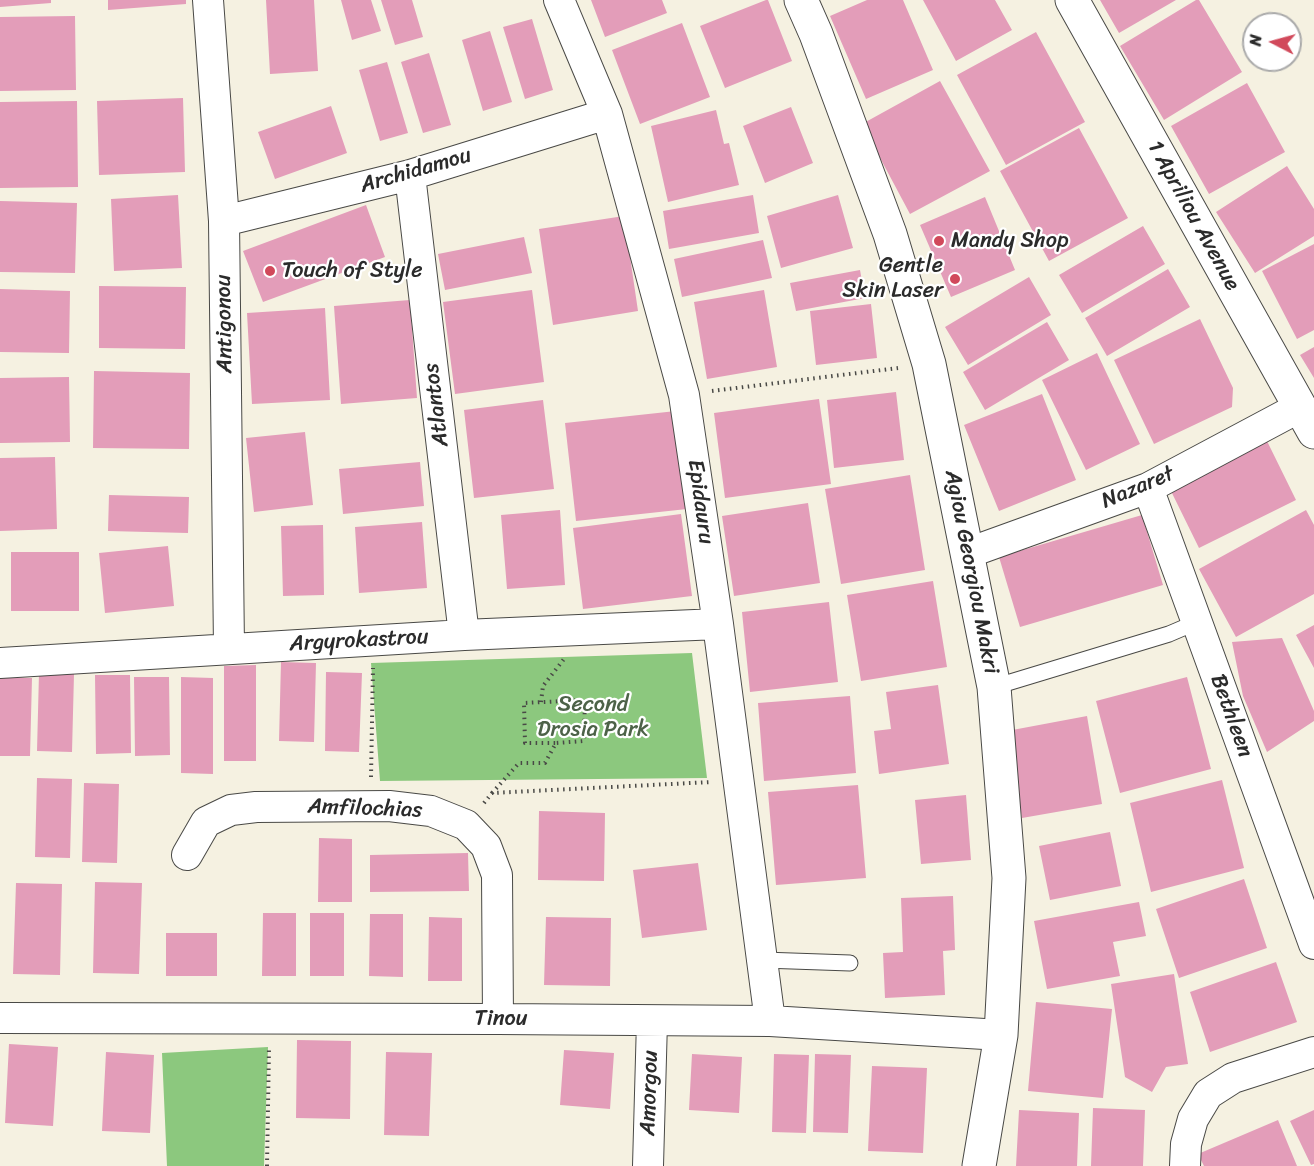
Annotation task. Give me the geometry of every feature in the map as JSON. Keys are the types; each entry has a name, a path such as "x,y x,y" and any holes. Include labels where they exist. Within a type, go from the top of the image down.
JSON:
{"street":[{"name":"Antigonou","path":"208,0 224,221 229,648"},
{"name":"Epidauru","path":"559,0 607,114 684,395 718,624 770,1021"},
{"name":"Agiou Georgiou Makri","path":"801,0 816,34 890,234 929,364 994,687 1008,878 1001,1035 979,1166"},
{"name":"1 Apriliou Avenue","path":"1072,0 1307,419"},
{"name":"Archidamou","path":"224,221 410,175 607,114"},
{"name":"Atlantos","path":"410,175 464,635"},
{"name":"Nazaret","path":"968,553 1148,488 1307,419"},
{"name":"Bethleen","path":"1148,488 1314,944"},
{"name":"Argyrokastrou","path":"0,663 464,635 718,624"},
{"name":"Amfilochias","path":"187,855 206,822 231,810 256,807 389,806 431,811 466,825 486,846 497,875 498,1019"},
{"name":"Tinou","path":"0,1018 770,1021 1001,1035"},
{"name":"Amorgou","path":"648,1166 652,1021"},
{"path":"1185,1166 1186,1144 1193,1119 1208,1094 1233,1078 1314,1052"}],"lane":[{"path":"994,687 1169,634 1197,622"},
{"path":"763,960 850,963"}],"path":[{"path":"684,395 929,364"},
{"path":"541,702 543,686 569,651 567,630"},
{"path":"370,806 374,640"},
{"path":"585,700 584,741 556,743 525,743 524,703 585,700"},
{"path":"466,825 519,763 545,763 556,743"},
{"path":"492,793 739,781"},
{"path":"267,1166 269,1018"}],"green space":[{"name":"Second Drosia Park","path":"692,653 707,778 380,781 371,663"},
{"path":"268,1047 264,1166 167,1166 162,1053"}],"building":[{"path":"0,0 51,0 51,3 0,7"},
{"path":"108,0 186,0 186,4 108,10"},
{"path":"266,0 314,0 318,71 270,74"},
{"path":"341,0 371,0 381,31 352,40"},
{"path":"381,0 412,0 423,37 395,45"},
{"path":"591,0 662,0 667,13 605,37"},
{"path":"768,0 792,61 725,88 700,26"},
{"path":"867,0 903,0 933,70 866,99 830,16"},
{"path":"923,0 995,0 1012,30 956,61"},
{"path":"1100,0 1176,0 1119,33"},
{"path":"1199,0 1242,72 1164,120 1120,46"},
{"path":"75,16 76,90 0,91 0,17"},
{"path":"532,19 553,90 525,99 503,27"},
{"path":"682,23 710,97 640,124 612,50"},
{"path":"490,31 512,102 483,111 462,40"},
{"path":"1036,32 1085,122 1006,165 957,75"},
{"path":"429,53 451,125 423,133 401,62"},
{"path":"387,62 408,133 380,141 359,70"},
{"path":"940,81 990,171 910,214 862,124"},
{"path":"1247,83 1285,152 1209,194 1171,126"},
{"path":"183,98 185,172 99,175 97,101"},
{"path":"77,101 78,187 0,188 0,102"},
{"path":"331,106 347,153 275,179 258,132"},
{"path":"791,107 813,163 765,183 743,126"},
{"path":"716,110 724,144 729,143 739,185 668,202 651,126"},
{"path":"1079,128 1128,218 1049,261 1000,171"},
{"path":"1287,166 1314,209 1314,236 1255,273 1216,212"},
{"path":"178,195 182,268 114,271 111,199"},
{"path":"753,195 759,233 669,249 663,211"},
{"path":"838,195 853,248 781,268 767,216"},
{"path":"985,197 1015,270 951,297 920,225"},
{"path":"0,201 77,203 75,273 0,272"},
{"path":"366,205 385,257 263,302 243,251"},
{"path":"624,216 638,311 553,325 539,229"},
{"path":"1143,226 1165,264 1082,313 1059,275"},
{"path":"524,237 532,273 445,290 438,254"},
{"path":"763,240 772,278 682,297 674,259"},
{"path":"1314,244 1314,330 1297,339 1262,271"},
{"path":"1168,269 1190,307 1107,356 1085,318"},
{"path":"860,270 865,298 796,311 790,283"},
{"path":"1029,277 1051,315 968,365 945,327"},
{"path":"99,286 186,287 185,349 99,348"},
{"path":"0,289 70,291 69,353 0,352"},
{"path":"532,290 544,382 455,394 443,302"},
{"path":"764,290 777,367 707,379 694,302"},
{"path":"410,300 417,398 341,404 334,306"},
{"path":"871,304 877,358 816,365 810,311"},
{"path":"325,308 330,400 252,404 247,313"},
{"path":"1200,319 1233,388 1232,407 1154,444 1114,360"},
{"path":"1047,322 1069,360 985,410 963,372"},
{"path":"1314,347 1314,378 1300,355"},
{"path":"1097,353 1140,444 1086,470 1042,380"},
{"path":"94,371 190,373 189,449 93,448"},
{"path":"69,377 70,442 0,443 0,378"},
{"path":"896,392 904,460 834,468 827,400"},
{"path":"1042,394 1076,480 999,511 964,425"},
{"path":"819,399 831,484 725,498 714,413"},
{"path":"543,400 554,489 474,498 464,410"},
{"path":"676,411 687,509 576,521 565,423"},
{"path":"305,432 313,505 254,512 246,438"},
{"path":"1266,439 1296,500 1199,548 1169,487"},
{"path":"55,457 57,529 0,531 0,458"},
{"path":"420,462 424,506 343,514 339,469"},
{"path":"910,475 925,570 841,584 825,489"},
{"path":"109,495 189,497 188,533 108,531"},
{"path":"808,503 820,583 734,596 722,516"},
{"path":"560,510 565,585 507,589 501,515"},
{"path":"1306,510 1314,525 1314,594 1236,637 1199,569"},
{"path":"681,514 692,596 583,609 573,528"},
{"path":"1142,515 1163,585 1020,627 999,557"},
{"path":"422,522 427,588 359,593 355,527"},
{"path":"323,525 324,595 283,596 281,526"},
{"path":"168,546 174,606 105,613 99,553"},
{"path":"11,552 79,552 79,611 11,611"},
{"path":"933,581 947,667 861,681 847,595"},
{"path":"829,602 838,682 750,692 742,612"},
{"path":"1314,625 1314,668 1296,635"},
{"path":"1282,638 1314,711 1314,721 1267,752 1243,696 1232,642"},
{"path":"281,662 316,663 314,742 279,741"},
{"path":"256,665 256,761 224,761 224,666"},
{"path":"326,672 362,673 359,752 325,751"},
{"path":"39,673 74,674 72,752 37,751"},
{"path":"95,675 130,675 131,753 96,754"},
{"path":"0,677 32,678 30,756 0,756"},
{"path":"134,677 169,677 170,755 135,756"},
{"path":"181,677 213,678 213,774 181,773"},
{"path":"1187,677 1211,769 1120,793 1096,701"},
{"path":"938,685 949,764 879,774 874,731 891,729 886,692"},
{"path":"850,696 856,773 764,781 758,703"},
{"path":"1087,716 1102,804 1022,818 1007,731"},
{"path":"37,778 72,779 70,858 35,857"},
{"path":"1222,780 1244,868 1151,892 1130,803"},
{"path":"84,783 119,784 117,863 82,862"},
{"path":"858,785 866,878 776,885 768,792"},
{"path":"966,795 971,860 921,864 915,800"},
{"path":"539,811 605,813 604,881 538,880"},
{"path":"1110,832 1121,886 1050,900 1039,846"},
{"path":"319,838 352,839 352,902 318,902"},
{"path":"468,853 469,891 370,892 370,855"},
{"path":"698,863 707,930 642,938 633,870"},
{"path":"1244,879 1267,948 1179,978 1156,909"},
{"path":"95,882 142,883 139,974 93,973"},
{"path":"16,883 62,884 60,975 13,974"},
{"path":"953,896 955,950 943,951 945,995 885,998 883,953 903,952 901,898"},
{"path":"1139,902 1146,936 1113,942 1120,976 1047,989 1034,921"},
{"path":"263,913 296,913 296,976 262,976"},
{"path":"310,913 344,913 344,976 310,976"},
{"path":"370,914 403,914 403,977 369,976"},
{"path":"429,917 462,918 462,981 428,981"},
{"path":"546,917 611,918 610,986 544,985"},
{"path":"166,933 217,933 217,976 166,976"},
{"path":"1276,962 1297,1022 1210,1052 1190,992"},
{"path":"1174,974 1188,1064 1166,1067 1152,1092 1125,1077 1111,984"},
{"path":"1036,1002 1112,1009 1103,1098 1028,1091"},
{"path":"297,1040 351,1041 350,1119 296,1118"},
{"path":"9,1044 58,1047 53,1126 5,1123"},
{"path":"564,1050 614,1053 610,1109 560,1105"},
{"path":"106,1052 154,1055 150,1133 102,1131"},
{"path":"386,1052 432,1053 429,1136 384,1135"},
{"path":"692,1054 742,1057 739,1113 689,1110"},
{"path":"774,1054 809,1055 806,1133 772,1132"},
{"path":"815,1054 851,1055 848,1133 813,1132"},
{"path":"872,1066 927,1068 923,1153 868,1151"},
{"path":"1093,1108 1145,1110 1143,1166 1091,1166"},
{"path":"1019,1110 1079,1113 1077,1166 1016,1166"},
{"path":"1314,1110 1314,1164 1311,1165 1290,1121"},
{"path":"1278,1120 1297,1166 1204,1166 1198,1154"}],"place":[{"name":"Mandy Shop","path":"939,241"},
{"name":"Touch of Style","path":"270,271"},
{"name":"Gentle Skin Laser","path":"955,279"}]}
